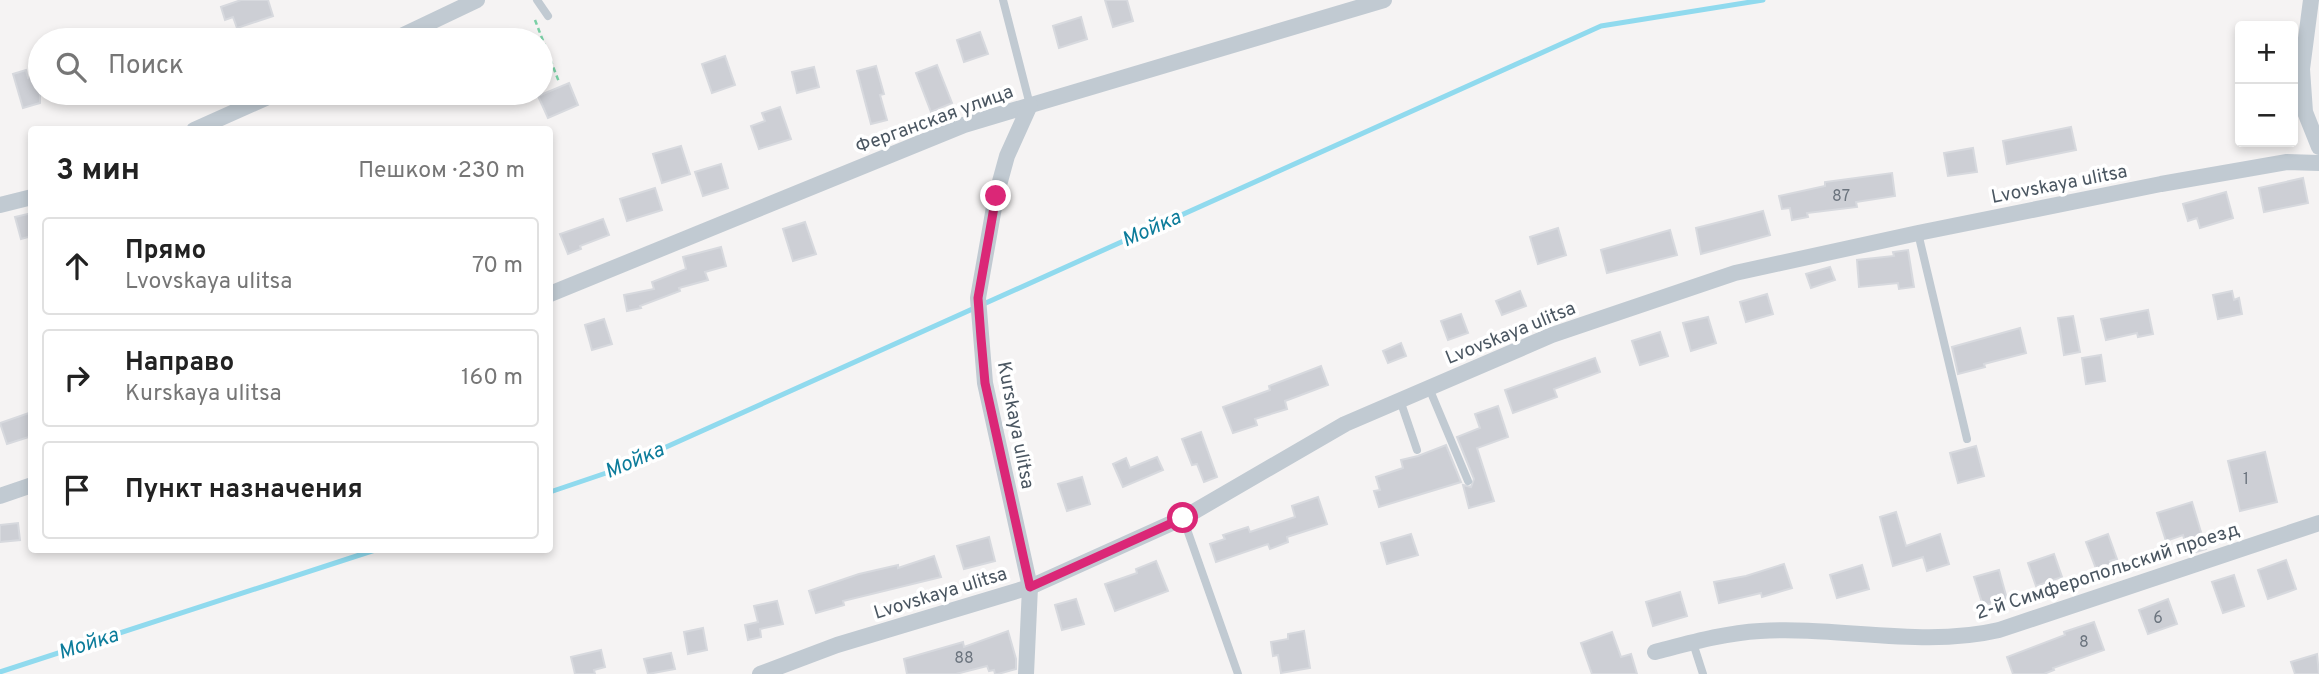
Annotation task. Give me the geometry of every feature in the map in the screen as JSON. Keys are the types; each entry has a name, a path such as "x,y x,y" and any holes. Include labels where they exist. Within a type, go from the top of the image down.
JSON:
{"street":[{"path":"418,28 477,0"},
{"name":"Ферганская улица","path":"553,293 964,125 1384,0"},
{"path":"2311,0 2302,69 2305,112 2319,148"},
{"path":"203,126 250,105"},
{"name":"Kurskaya ulitsa","path":"1026,674 1030,587 985,383 978,298 996,196 1007,156 1030,105"},
{"name":"Lvovskaya ulitsa","path":"760,674 837,645 1030,587 1183,518 1345,424 1552,335 1735,273 2161,184 2287,162 2319,163"},
{"path":"0,205 28,198"},
{"path":"0,496 28,486"},
{"name":"2-й Симферопольский проезд","path":"1656,652 1719,636 1760,631 1936,636 1983,634 2319,523"}],"lane":[{"path":"537,0 548,16"},
{"path":"1003,0 1030,105"},
{"path":"1918,233 1967,439"},
{"path":"1429,388 1468,481"},
{"path":"1400,400 1416,450"},
{"path":"1183,518 1238,674"},
{"path":"1693,643 1703,674"}],"path":[{"path":"533,16 538,28"},
{"path":"553,67 559,82"}],"building":[{"path":"241,0 268,0 273,16 237,28 233,17 225,20 221,7"},
{"path":"1105,0 1127,0 1133,21 1113,27"},
{"path":"1081,17 1087,39 1059,48 1053,26"},
{"path":"980,32 988,54 964,62 957,40"},
{"path":"725,56 735,85 712,93 702,64"},
{"path":"937,65 952,103 931,112 916,73"},
{"path":"876,66 884,94 880,95 887,120 871,124 857,71"},
{"path":"814,67 819,87 797,93 792,72"},
{"path":"26,70 28,105 33,105 23,108 13,74"},
{"path":"569,83 578,105 548,118 542,105 553,105 553,90"},
{"path":"780,107 791,139 759,149 751,126 765,121 762,113"},
{"path":"2071,127 2076,150 2007,164 2003,141"},
{"path":"681,146 690,174 662,183 653,154"},
{"path":"1973,148 1977,172 1948,176 1944,153"},
{"path":"721,164 728,188 703,196 695,172"},
{"path":"1892,173 1895,196 1856,202 1857,207 1807,213 1808,217 1792,220 1790,208 1782,209 1779,196 1825,186 1825,182"},
{"path":"2303,178 2308,203 2264,212 2259,188"},
{"path":"655,188 662,210 627,221 620,199"},
{"path":"2226,192 2233,218 2200,228 2197,218 2188,221 2183,204"},
{"path":"1763,211 1770,235 1701,254 1696,228"},
{"path":"28,214 28,237 21,239 15,217"},
{"path":"603,219 609,235 580,246 581,249 568,254 560,234"},
{"path":"805,222 816,254 793,261 783,229"},
{"path":"1558,228 1566,255 1538,264 1530,237"},
{"path":"1670,230 1677,255 1607,273 1601,250"},
{"path":"721,247 726,266 705,272 708,280 679,288 680,291 640,306 641,308 627,311 624,295 654,289 652,282 686,269 683,257"},
{"path":"1908,250 1914,287 1899,289 1898,283 1859,287 1857,260 1894,256 1893,252"},
{"path":"1830,267 1835,280 1811,288 1806,274"},
{"path":"1520,291 1526,306 1502,315 1496,301"},
{"path":"2232,291 2234,300 2239,298 2242,314 2218,319 2213,295"},
{"path":"1767,294 1773,314 1746,322 1740,302"},
{"path":"2148,310 2153,334 2138,337 2137,333 2106,340 2101,319"},
{"path":"1461,314 1468,333 1448,340 1441,321"},
{"path":"2073,316 2080,352 2064,355 2058,318"},
{"path":"1708,317 1716,343 1691,351 1683,323"},
{"path":"604,319 612,344 592,350 585,325"},
{"path":"2020,328 2026,353 1958,374 1952,347"},
{"path":"1660,332 1668,356 1640,365 1632,341"},
{"path":"1401,343 1406,356 1388,363 1383,351"},
{"path":"2101,355 2105,381 2086,384 2082,358"},
{"path":"1595,358 1600,372 1554,389 1557,397 1513,413 1505,390"},
{"path":"1321,366 1328,385 1285,401 1287,409 1255,419 1257,425 1233,433 1223,407 1270,390 1269,386"},
{"path":"1498,406 1508,437 1477,448 1494,501 1469,508 1463,485 1471,487 1474,479 1457,437 1480,428 1475,414"},
{"path":"28,413 28,437 7,444 0,423"},
{"path":"1201,432 1217,477 1204,482 1197,464 1192,465 1182,439"},
{"path":"1446,445 1461,482 1379,507 1374,491 1380,490 1376,477 1403,468 1401,460"},
{"path":"1976,446 1984,476 1958,483 1950,453"},
{"path":"2265,452 2277,502 2240,511 2228,461"},
{"path":"1157,457 1163,470 1123,487 1113,464 1126,458 1130,468"},
{"path":"1082,477 1090,504 1067,511 1058,484"},
{"path":"1318,497 1327,524 1287,537 1288,542 1270,549 1268,544 1216,562 1210,544 1225,539 1223,535 1248,527 1250,532 1295,517 1292,506"},
{"path":"2192,502 2206,549 2189,554 2183,535 2166,541 2157,513"},
{"path":"1896,512 1906,546 1940,534 1949,564 1927,571 1923,557 1893,566 1880,517"},
{"path":"18,523 20,540 0,542 0,525"},
{"path":"1411,534 1418,555 1387,564 1381,543"},
{"path":"2108,534 2117,559 2110,561 2113,568 2098,574 2086,542"},
{"path":"989,537 995,561 964,569 957,546"},
{"path":"2054,554 2062,577 2036,586 2028,563"},
{"path":"934,556 941,577 843,601 844,605 816,613 809,591 859,574 898,565 898,568"},
{"path":"2286,560 2296,589 2268,599 2258,570"},
{"path":"1156,561 1168,591 1115,611 1105,584 1137,573 1136,569"},
{"path":"1784,564 1792,588 1762,597 1761,593 1719,603 1714,582 1746,576"},
{"path":"1862,565 1869,589 1837,598 1830,575"},
{"path":"1999,570 2007,599 1983,606 1974,577"},
{"path":"2234,575 2244,606 2223,613 2212,582"},
{"path":"1680,592 1687,616 1653,626 1646,602"},
{"path":"1076,599 1084,624 1062,630 1055,605"},
{"path":"2168,599 2177,624 2148,634 2139,610"},
{"path":"777,601 783,624 760,629 761,637 748,640 745,625 758,622 754,606"},
{"path":"2094,622 2104,650 2053,668 2054,670 2044,674 2013,674 2007,657"},
{"path":"703,628 707,650 688,654 684,632"},
{"path":"1008,631 1016,669 995,674 994,670 989,671 987,666 956,674 907,674 904,659 963,642 964,647"},
{"path":"1304,631 1310,668 1281,673 1278,655 1273,656 1271,642 1288,639 1288,634"},
{"path":"1612,632 1621,657 1631,654 1637,674 1592,674 1581,643"},
{"path":"601,650 605,667 594,670 595,674 575,674 571,657"},
{"path":"671,653 675,669 648,674 644,659"},
{"path":"2317,654 2319,674 2295,674 2291,662"}],"waterway":[{"name":"Мойка","path":"553,491 615,470 1601,26 1763,0"},
{"name":"Мойка","path":"0,672 366,553"}],"route":[{"path":"996,196 978,298 981,338 985,383 1030,587 1183,518"}]}
